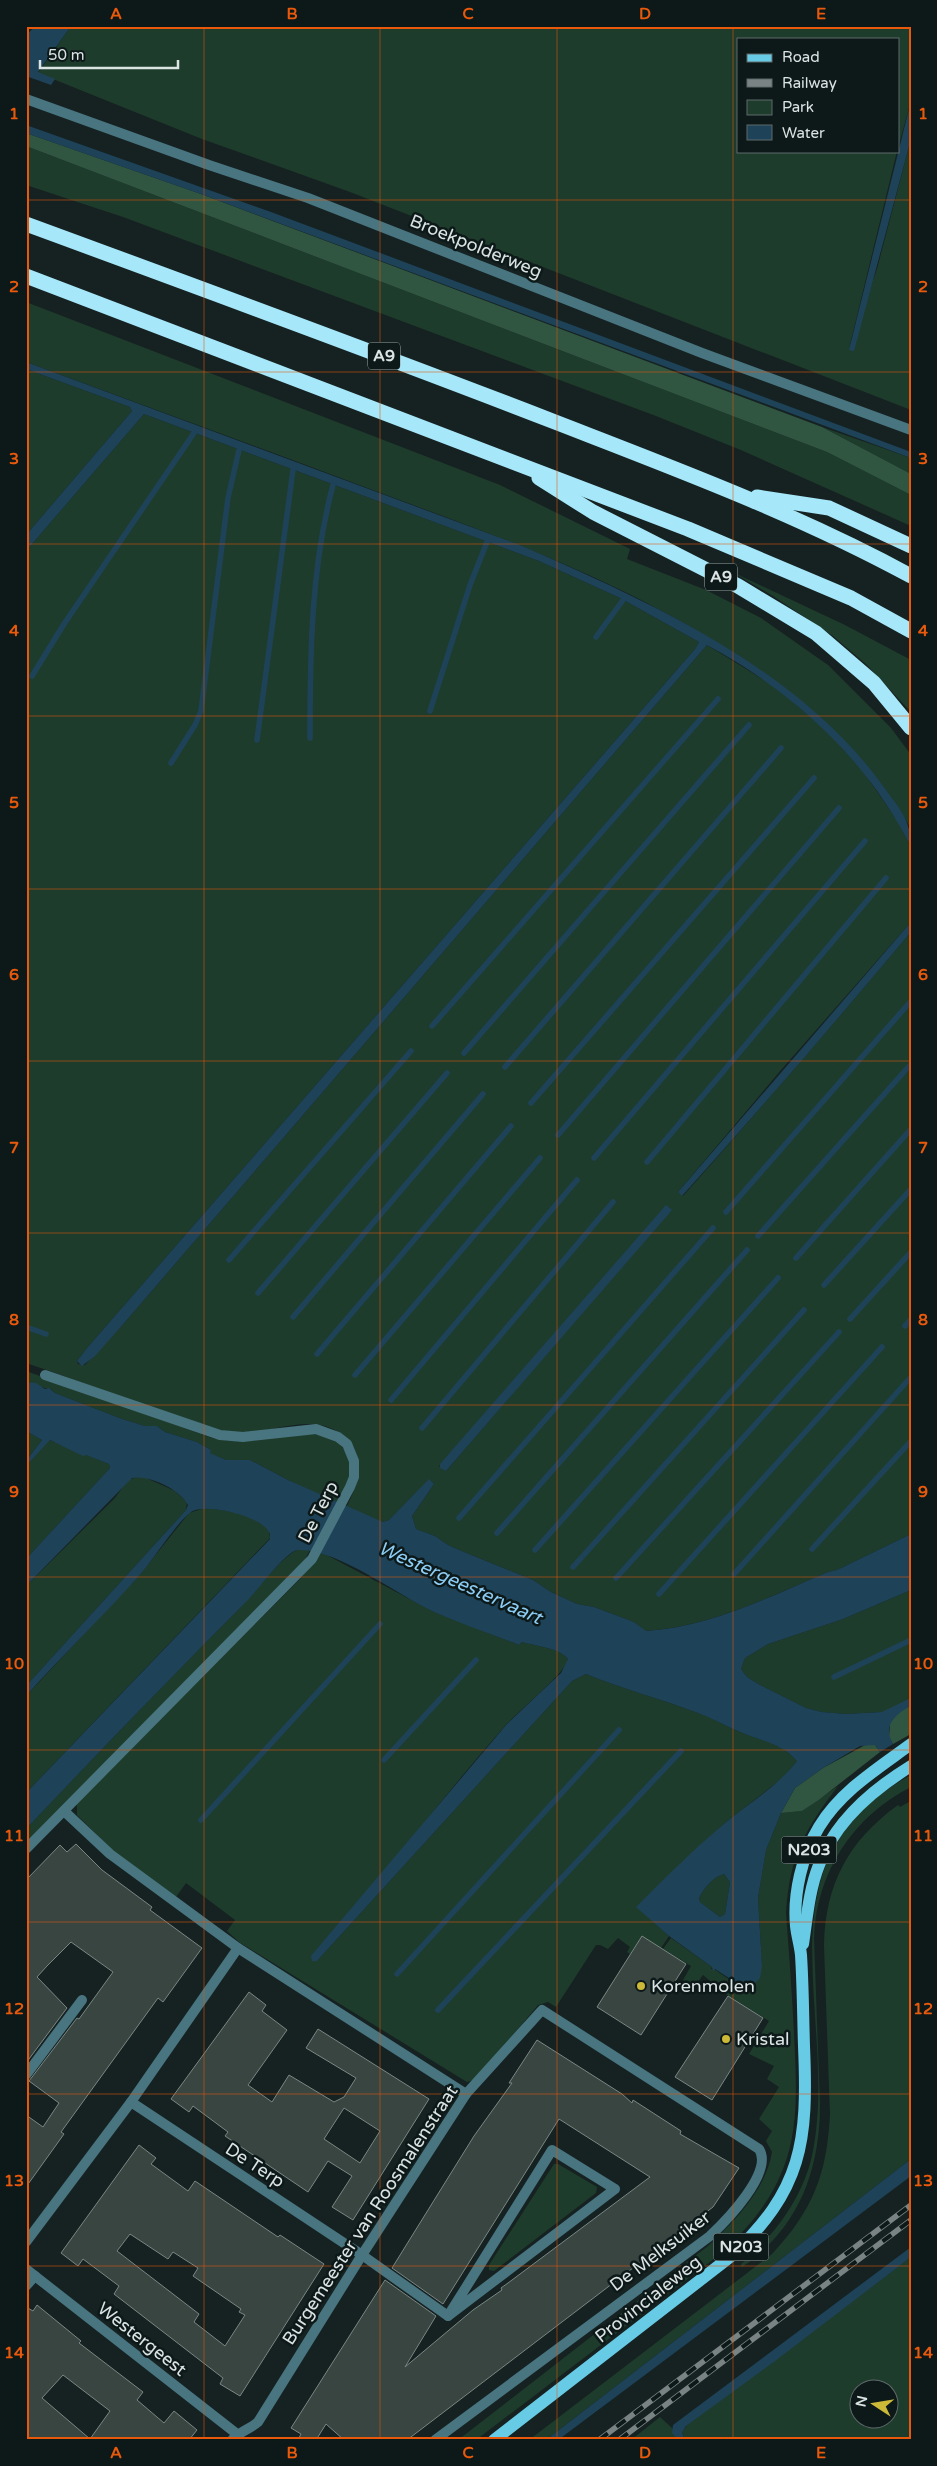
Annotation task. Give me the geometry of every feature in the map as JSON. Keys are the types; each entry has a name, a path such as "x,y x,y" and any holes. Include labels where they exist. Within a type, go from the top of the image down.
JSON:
{"highway":[{"name":"A9","path":"26,224 361,347 739,494 869,553 911,576"},
{"name":"A9","path":"26,276 508,459 688,530 851,598 911,631"},
{"name":"A9","path":"508,459 593,512 738,586 816,633 874,683 911,728"},
{"name":"A9","path":"739,494 829,508 911,546"}],"main road":[{"name":"Provincialeweg","path":"494,2440 730,2258 754,2236 781,2199 796,2164 804,2126 806,2104 801,1954 796,1925 797,1890 810,1847 818,1829 835,1806 852,1788 911,1744"},
{"name":"Provincialeweg","path":"801,1954 812,1889 819,1865 831,1838 868,1796 885,1782 911,1766"}],"street":[{"name":"Broekpolderweg","path":"26,99 209,165 308,198 702,353 911,430"},
{"name":"De Terp","path":"26,1849 312,1559 354,1477 354,1460 347,1444 328,1432 316,1429 243,1436 220,1435 45,1375"},
{"path":"64,1810 110,1854 238,1948 466,2094"},
{"path":"26,2242 131,2102 238,1948"},
{"path":"26,2075 82,2000"},
{"name":"Burgemeester van Roosmalenstraat","path":"235,2437 258,2422 362,2255 466,2094 542,2010"},
{"name":"De Melksuiker","path":"435,2440 710,2236 726,2220 749,2191 762,2164 762,2154 759,2149 542,2010"},
{"name":"De Terp","path":"131,2102 362,2255"},
{"path":"552,2150 615,2188 494,2281 448,2316 552,2150"},
{"path":"362,2255 448,2316"},
{"name":"Westergeest","path":"26,2269 235,2437"},
{"path":"26,2286 35,2276"}],"green space":[{"path":"71,26 911,26 911,101 900,141 900,38 737,38 737,152 897,152 849,349 877,269 911,139 911,410 350,192 202,139 38,73"},
{"path":"26,133 201,194 822,427 911,474 911,495 827,452 26,146"},
{"path":"26,146 827,452 911,495 911,526 741,450 656,416 123,217 26,185"},
{"path":"26,302 500,485 630,549 627,559 706,590 761,618 828,665 891,728 911,755 911,829 896,804 859,759 787,692 732,653 674,618 614,587 552,559 489,534 26,362"},
{"path":"26,369 130,407 132,411 26,535"},
{"path":"144,414 539,561 620,598 699,642 695,649 87,1348 77,1361 78,1364 85,1365 126,1321 707,645 774,686 826,730 862,770 897,820 911,847 911,922 781,1070 678,1192 683,1196 911,932 911,1534 837,1570 828,1572 761,1601 693,1624 645,1631 634,1622 594,1607 577,1604 551,1592 533,1580 464,1552 448,1545 435,1536 416,1529 412,1516 434,1484 429,1480 389,1520 383,1522 346,1508 357,1478 358,1458 355,1449 349,1441 340,1433 327,1427 301,1424 245,1433 222,1430 201,1425 26,1363 26,551","holes":["666,1206 671,1210 446,1471 439,1466"]},
{"path":"822,427 911,458 911,474"},
{"path":"732,572 845,625 911,660 911,712 866,664 833,636 773,596"},
{"path":"26,1371 212,1438 243,1441 301,1434 315,1434 328,1437 339,1443 346,1453 351,1472 337,1503 250,1460 226,1460 209,1453 211,1450 197,1442 165,1432 157,1426 145,1426 122,1419 55,1393 51,1389 26,1382"},
{"path":"26,1431 42,1440 26,1461"},
{"path":"49,1440 109,1464 110,1468 26,1559 26,1466"},
{"path":"144,1477 175,1491 187,1502 186,1510 26,1686 26,1586 115,1498 128,1480"},
{"path":"205,1508 231,1512 255,1520 269,1530 270,1538 26,1793 26,1696 142,1572 189,1513"},
{"path":"297,1550 310,1550 303,1563 26,1843 26,1829 239,1609 275,1568"},
{"path":"321,1552 434,1612 519,1645 522,1642 559,1652 568,1659 559,1673 506,1725 457,1782 317,1961 572,1681 586,1674 704,1715 740,1732 778,1746 797,1761 785,1776 725,1823 637,1907 669,1936 661,1948 642,1936 630,1954 627,1952 630,1947 618,1938 608,1949 596,1945 556,2007 548,2002 538,2005 483,2071 474,2080 467,2082 239,1942 227,1931 235,1920 186,1883 176,1897 114,1852 77,1815 77,1803 301,1578"},
{"path":"911,1590 911,1698 882,1712 846,1714 822,1712 806,1708 760,1685 747,1677 741,1669 745,1658 768,1644 843,1619"},
{"path":"911,1698 911,1734 893,1744 889,1737 890,1724 882,1712"},
{"path":"867,1744 875,1745 880,1752 802,1811 781,1813 795,1788 823,1768"},
{"path":"911,1775 911,1787 890,1799 855,1830 841,1849 830,1869 822,1891 816,1914 814,1938 820,2104 816,2152 802,2196 792,2216 762,2252 742,2267 741,2264 765,2241 794,2202 812,2156 818,2104 812,1946 817,1897 832,1851 862,1810"},
{"path":"838,1786 816,1817 801,1845 795,1859 788,1893 786,1913 796,2068 796,2102 788,2153 771,2195 755,2218 715,2258 476,2440 458,2440 708,2246 748,2204 756,2192 769,2166 772,2152 766,2141 772,2131 759,2119 779,2087 767,2079 774,2066 749,2054 769,2021 724,1993 703,1975 694,1987 683,1980 691,1966 663,1949 671,1938 712,1967 711,1969 714,1969 736,1984 762,1966 758,1898 766,1850 781,1813 802,1811"},
{"path":"909,1802 911,2159 546,2440 529,2440 772,2254 798,2222 808,2206 821,2173 830,2114 824,1946 825,1924 829,1903 843,1866 853,1849 881,1819 898,1805 900,1807"},
{"path":"724,1874 730,1882 725,1914 720,1917 700,1902 699,1898 709,1883"},
{"path":"554,2164 558,2164 597,2187 596,2193 494,2271 489,2270 489,2265"},
{"path":"911,2257 911,2440 685,2440 682,2433 687,2425"},
{"path":"660,2417 672,2428 679,2440 631,2440"}],"water":[{"path":"36,26 71,26 38,72 55,79 51,85 26,76 26,35"},
{"path":"911,101 911,139 854,351 849,350 898,152 900,152"},
{"path":"26,125 271,212 911,452 911,458 201,194 26,133"},
{"path":"26,362 517,544 668,614 764,672 808,706 848,744 883,786 903,814 909,829 911,847 873,785 824,730 769,684 707,645 126,1321 95,1356 82,1366 77,1361 87,1348 695,649 699,642 620,598 539,561 144,414 26,551 26,535 132,411 130,407 26,369"},
{"path":"911,922 911,932 798,1065 682,1196 678,1192"},
{"path":"666,1205 672,1210 446,1471 440,1468 440,1464"},
{"name":"Westergeestervaart","path":"26,1382 36,1383 45,1389 49,1388 55,1393 122,1419 145,1426 157,1426 165,1432 197,1442 211,1450 210,1453 226,1460 250,1460 288,1480 383,1522 389,1520 429,1479 434,1484 412,1516 416,1529 435,1536 448,1545 464,1552 533,1580 551,1592 577,1604 594,1607 634,1622 646,1631 693,1624 761,1601 828,1572 837,1570 911,1534 911,1590 843,1619 768,1644 745,1658 741,1669 747,1677 760,1685 806,1708 822,1712 846,1714 882,1712 911,1698 911,1706 892,1721 889,1732 893,1744 880,1752 875,1745 860,1746 823,1768 795,1788 781,1813 766,1850 758,1898 762,1966 760,1978 752,1986 743,1987 715,1969 713,1971 712,1967 669,1936 636,1907 702,1843 772,1786 797,1761 778,1746 740,1732 703,1715 586,1674 572,1681 317,1961 312,1961 311,1956 507,1724 561,1673 568,1659 559,1652 522,1642 519,1645 434,1612 348,1564 313,1551 298,1550 280,1563 248,1600 26,1829 26,1793 270,1539 270,1534 258,1522 234,1513 209,1509 198,1509 191,1512 129,1587 26,1696 26,1686 186,1510 188,1505 179,1494 164,1484 147,1478 132,1478 26,1586 26,1559 110,1468 109,1464 86,1455 83,1456 50,1440 26,1466 26,1461 42,1440 26,1431","holes":["724,1874 730,1882 725,1914 720,1917 700,1902 699,1898 709,1883 720,1875"]},
{"path":"911,2159 911,2176 558,2440 546,2440"},
{"path":"911,2247 911,2257 686,2426 682,2433 685,2440 679,2440 672,2433 673,2425"}],"building":[{"path":"76,1844 102,1870 152,1907 150,1910 202,1948 163,2002 158,1998 61,2132 64,2134 26,2187 26,2115 43,2127 59,2103 29,2081 77,2018 79,2019 113,1972 71,1942 47,1966 37,1977 67,2008 26,2063 26,1880 60,1845 67,1852"},
{"name":"Korenmolen","path":"642,1936 686,1964 641,2035 597,2007"},
{"path":"249,1992 266,2005 262,2011 287,2030 248,2085 272,2102 289,2075 334,2102 344,2097 356,2078 306,2048 318,2029 429,2099 353,2220 332,2207 352,2176 328,2161 308,2192 225,2136 228,2132 193,2106 189,2112 171,2099","holes":["344,2108 380,2131 360,2163 324,2139"]},
{"name":"Kristal","path":"728,1996 763,2018 712,2100 675,2077"},
{"path":"537,2040 622,2094 632,2103 633,2100 681,2131 680,2134 739,2168 713,2207 407,2440 344,2440 326,2424 316,2440 298,2440 301,2434 291,2428 385,2280 436,2316 405,2367 473,2310 502,2290 501,2288 650,2177 559,2119 443,2304 392,2268 474,2136 512,2083 509,2083"},
{"path":"139,2145 156,2158 151,2164 188,2191 195,2181 278,2237 280,2235 324,2264 240,2396 220,2384 223,2378 114,2294 119,2286 83,2259 78,2266 61,2253","holes":["130,2234 168,2259 173,2252 198,2268 193,2276 241,2309 239,2312 245,2315 225,2346 194,2322 199,2314 117,2251"]},
{"path":"37,2305 81,2341 79,2343 143,2392 137,2400 164,2423 174,2411 197,2430 189,2440 26,2440 26,2307 33,2311","holes":["63,2375 110,2411 90,2439 42,2398"]}],"waterway":[{"path":"32,676 64,624 194,433"},
{"path":"171,763 195,725 201,711 228,498 239,450"},
{"path":"257,740 293,470"},
{"path":"310,738 313,610 320,547 333,485"},
{"path":"430,711 470,585 487,542"},
{"path":"596,637 623,600"},
{"path":"432,1026 718,699"},
{"path":"464,1053 749,725"},
{"path":"505,1067 781,748"},
{"path":"531,1103 814,778"},
{"path":"558,1135 839,808"},
{"path":"594,1158 865,841"},
{"path":"647,1162 886,878"},
{"path":"726,1212 911,1001"},
{"path":"229,1260 411,1051"},
{"path":"758,1236 911,1064"},
{"path":"258,1293 447,1073"},
{"path":"293,1317 483,1094"},
{"path":"317,1354 511,1126"},
{"path":"796,1258 911,1129"},
{"path":"355,1375 540,1158"},
{"path":"391,1400 577,1180"},
{"path":"824,1285 911,1189"},
{"path":"422,1428 613,1202"},
{"path":"459,1518 713,1228"},
{"path":"497,1533 747,1250"},
{"path":"850,1319 911,1252"},
{"path":"535,1550 778,1278"},
{"path":"573,1567 804,1310"},
{"path":"905,1326 911,1319"},
{"path":"26,1327 46,1334"},
{"path":"616,1578 839,1332"},
{"path":"659,1594 882,1347"},
{"path":"734,1574 911,1377"},
{"path":"812,1549 911,1441"},
{"path":"201,1820 380,1624"},
{"path":"834,1677 911,1640"},
{"path":"384,1760 476,1660"},
{"path":"397,1974 619,1730"},
{"path":"438,2010 681,1751"}],"railway":[{"path":"599,2440 911,2205"},
{"path":"619,2440 911,2220"}],"place":[{"name":"Korenmolen","path":"641,1986"},
{"name":"Kristal","path":"726,2039"}]}
